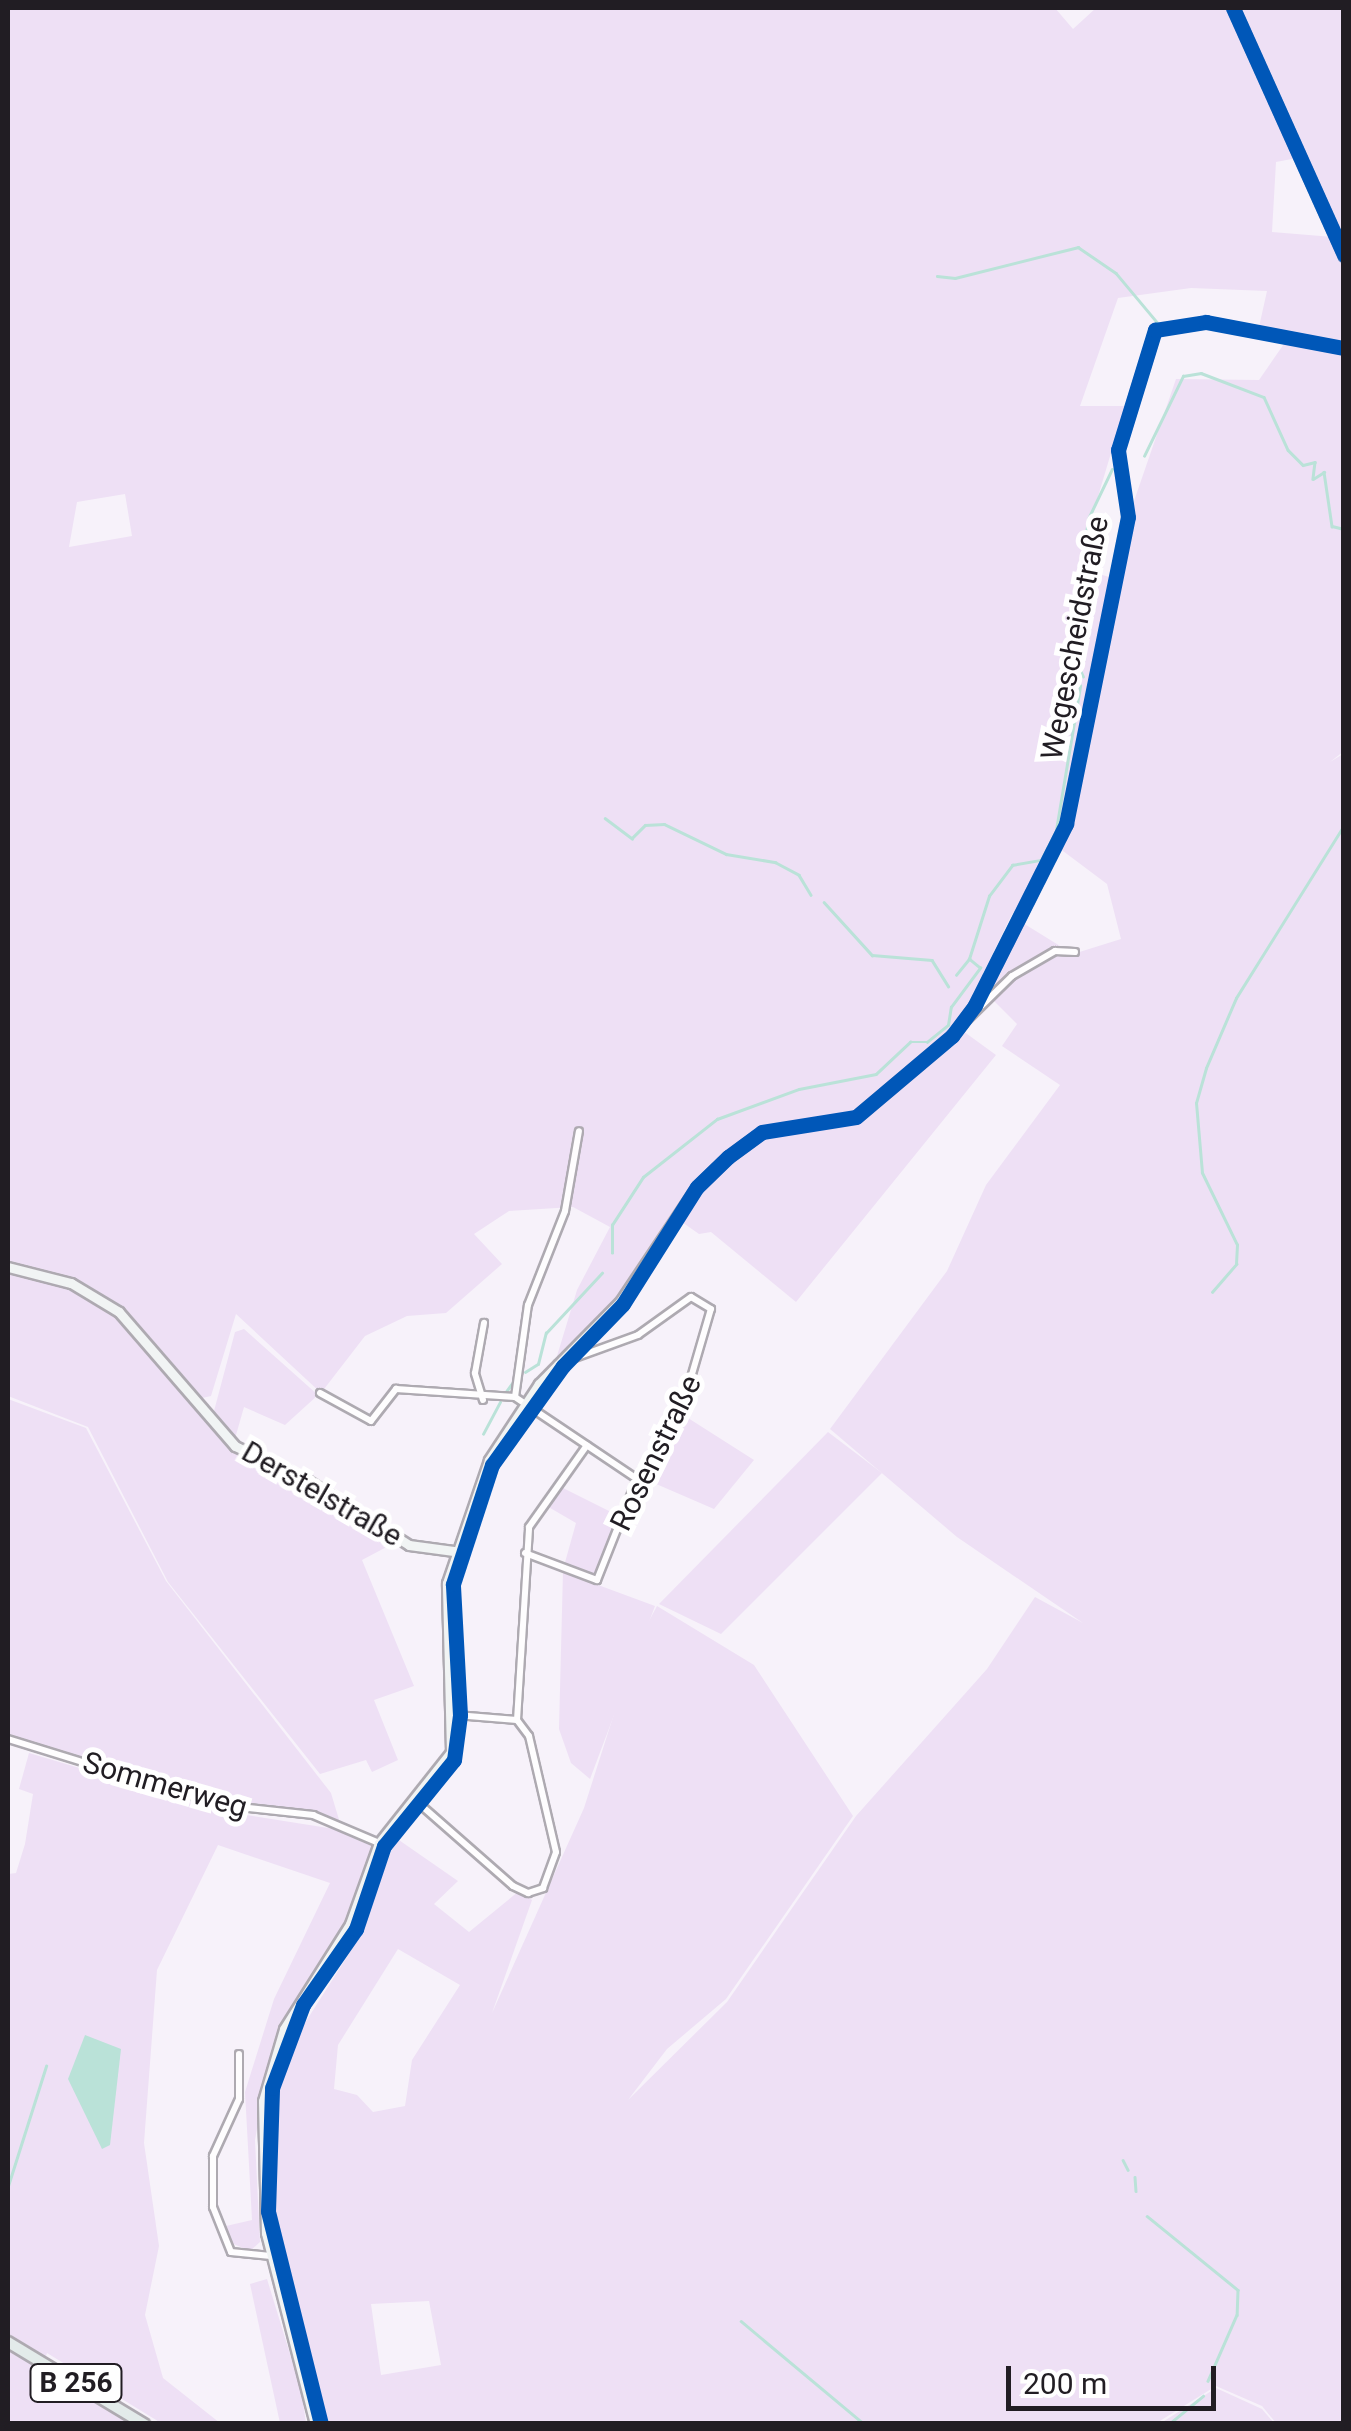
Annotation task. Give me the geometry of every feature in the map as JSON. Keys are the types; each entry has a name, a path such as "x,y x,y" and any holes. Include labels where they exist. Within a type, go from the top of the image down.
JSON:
{"main road":[{"path":"1233,8 1344,255"},
{"name":"Wegescheidstraße","path":"964,1023 1056,854 1128,517 1118,450 1150,338 1166,324 1206,322 1344,348"},
{"path":"316,2424 271,2256 258,2163 268,2076 299,1999 350,1924 378,1844 451,1752 456,1714 444,1615 454,1551 479,1479 525,1404 556,1364 620,1302 697,1187 728,1157 762,1132 856,1117 964,1023"},
{"name":"Derstelstraße","path":"8,1267 56,1276 104,1301 150,1341 235,1446 307,1480 409,1545 454,1551"},
{"name":"B 256","path":"8,2342 144,2424"}],"street":[{"path":"964,1023 1012,976 1054,951 1075,952"},
{"path":"515,1396 528,1305 565,1211 580,1131"},
{"name":"Rosenstraße","path":"526,1553 596,1580 637,1479 670,1437 698,1370 706,1301 691,1296 638,1335 568,1366 556,1364"},
{"path":"483,1400 476,1373 484,1323"},
{"path":"320,1394 371,1421 396,1389 483,1400 515,1396 637,1479"},
{"path":"416,1800 513,1886 528,1893 543,1888 556,1852 529,1736 517,1720 526,1553 541,1504 586,1446"},
{"path":"456,1714 517,1720"},
{"name":"Sommerweg","path":"8,1740 221,1805 312,1815 378,1844"},
{"path":"239,2054 239,2100 213,2156 213,2207 231,2252 271,2256"}],"shaded area":[{"path":"8,8 1055,8 1073,29 1096,8 1343,8 1343,242 1302,157 1276,162 1272,232 1333,237 1343,268 1343,343 1259,327 1267,291 1191,288 1118,298 1080,406 1125,406 1077,567 1109,577 1068,803 1057,846 1011,916 959,1023 863,1109 762,1127 724,1156 674,1211 617,1298 557,1356 577,1290 610,1227 573,1207 509,1211 474,1234 502,1264 446,1313 407,1316 365,1336 321,1393 236,1314 211,1396 202,1398 125,1310 86,1284 8,1263","holes":["125,494 132,536 69,547 77,502"]},
{"path":"1286,341 1343,354 1344,751 1330,762 1343,754 1343,2423 1276,2423 1262,2406 1216,2386 1155,2424 326,2423 273,2222 274,2106 289,2048 359,1938 396,1838 458,1881 434,1904 469,1932 519,1891 532,1900 492,2013 584,1808 636,1645 657,1606 754,1665 853,1816 726,1999 667,2049 628,2100 727,2002 856,1816 987,1669 1035,1597 1083,1623 957,1537 830,1429 947,1271 986,1185 1060,1085 1002,1046 1017,1024 993,1000 979,1005 1018,920 1073,954 1121,939 1107,884 1059,848 1133,504 1176,379 1259,380","holes":["398,1949 460,1985 412,2060 405,2106 373,2112 357,2095 334,2089 338,2045","429,2301 441,2365 381,2375 371,2304"]},
{"path":"963,1031 996,1055 796,1302 711,1232 699,1234 679,1220 729,1163 766,1137 857,1121"},
{"path":"8,1270 61,1282 117,1314 233,1449 396,1542 362,1560 414,1686 374,1700 398,1760 372,1772 366,1760 320,1774 168,1582 88,1427 8,1396"},
{"path":"244,1329 318,1395 285,1425 244,1407 234,1442 214,1411 235,1332"},
{"path":"8,1399 86,1428 166,1581 331,1793 340,1823 236,1807 8,1735"},
{"path":"688,1418 754,1460 714,1509 640,1477"},
{"path":"828,1432 882,1473 721,1634 659,1604"},
{"path":"559,1486 617,1515 595,1576 564,1566 576,1523 545,1505"},
{"path":"563,1572 655,1606 590,1779 571,1763 559,1729"},
{"path":"29,1753 228,1812 341,1830 372,1845 344,1925 272,2047 255,2140 260,2242 250,2251 229,2242 226,2226 252,2220 245,2092 274,1999 330,1883 218,1845 157,1970 144,2143 159,2246 145,2315 163,2378 220,2423 161,2423 47,2353 42,2369 131,2423 8,2424 8,1874 16,1873 25,1844 33,1794 19,1789"},
{"path":"85,2035 121,2049 110,2145 102,2149 68,2079"},
{"path":"267,2279 301,2390 306,2423 280,2423 250,2284"},
{"path":"1216,2388 1262,2409 1274,2423 1161,2423"}],"waterway":[{"path":"937,276 955,278 1078,247 1116,273 1157,322"},
{"path":"1144,456 1183,376 1201,373 1264,397 1288,450 1303,465 1315,462 1313,479 1324,472 1332,526 1344,529"},
{"path":"1083,677 1070,649 1088,519 1112,469"},
{"path":"612,1253 612,1225 643,1177 717,1119 799,1089 876,1074 910,1042 927,1042 948,1025 951,1007 980,968 969,959 989,896 1012,865 1041,860 1056,830 1080,686"},
{"path":"605,818 632,838 645,825 664,824 726,854 775,862 799,875 811,895"},
{"path":"1212,1292 1236,1264 1237,1245 1202,1173 1196,1103 1206,1068 1236,998 1344,825"},
{"path":"824,902 872,955 932,960 948,986"},
{"path":"956,975 969,959"},
{"path":"525,1372 538,1364 546,1333 602,1273"},
{"path":"505,1393 516,1378"},
{"path":"483,1434 500,1402"},
{"path":"8,2186 46,2066"},
{"path":"1123,2160 1128,2170"},
{"path":"1135,2177 1136,2191"},
{"path":"1147,2216 1238,2290 1237,2315 1208,2381"},
{"path":"741,2321 864,2424"},
{"path":"1169,2424 1203,2396"}],"cycle path":[{"path":"1233,8 1344,255"},
{"path":"321,2424 268,2211 272,2088 303,2005 356,1929 384,1846 454,1760 460,1715 453,1584 492,1465 563,1366 623,1304 697,1187 728,1157 762,1132 856,1117 952,1036 975,1005 1066,824 1128,517 1118,450 1155,330 1206,322 1344,348"}]}
